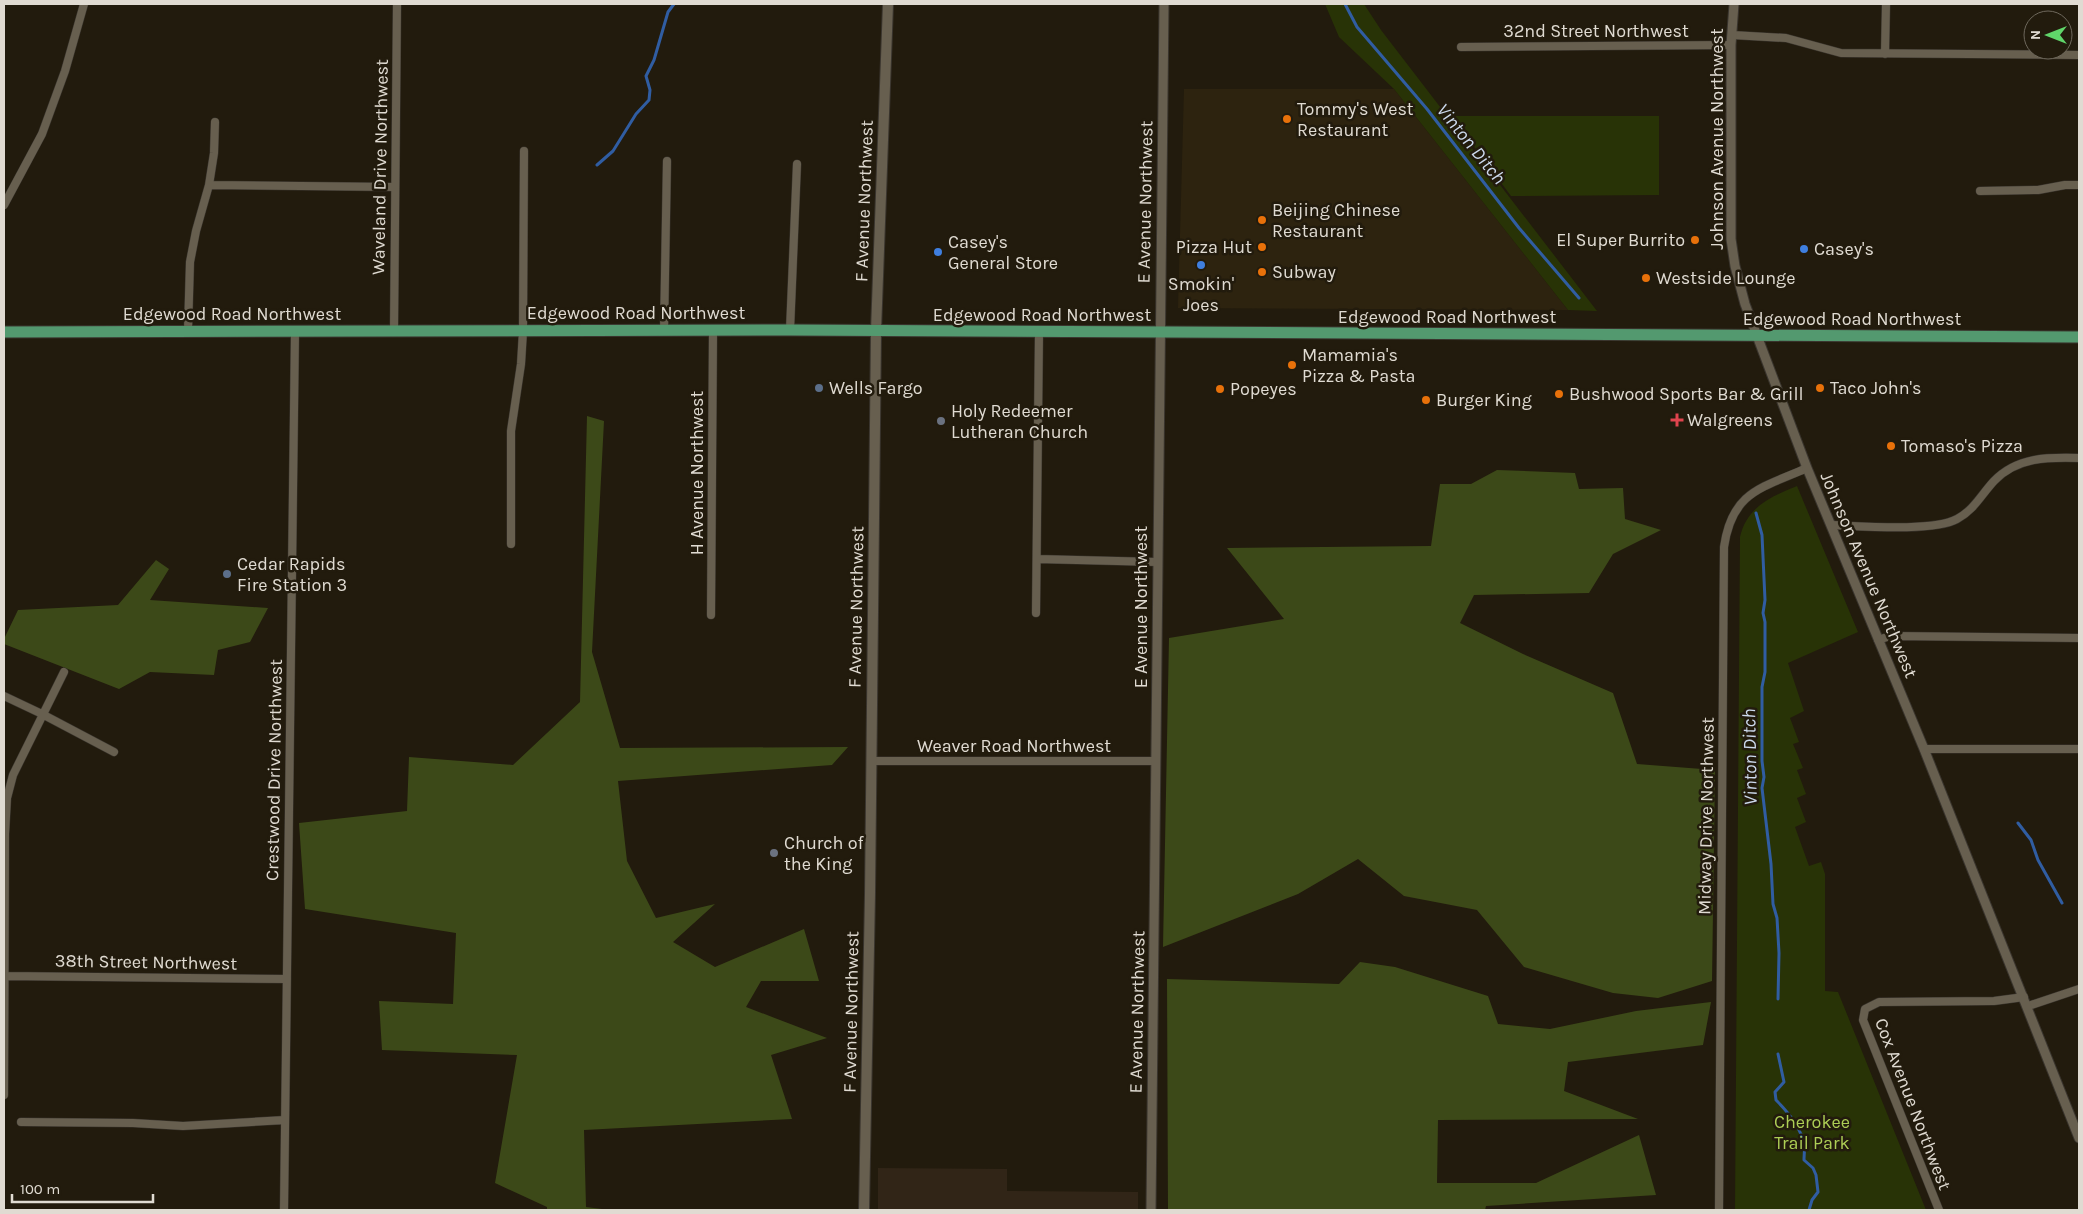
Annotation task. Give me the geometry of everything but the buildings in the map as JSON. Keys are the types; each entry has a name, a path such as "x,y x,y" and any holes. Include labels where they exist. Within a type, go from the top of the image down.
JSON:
{"main road":[{"name":"F Avenue Northwest","path":"864,1210 876,331 888,4"},
{"name":"Edgewood Road Northwest","path":"4,332 188,330 790,330 2079,337"}],"street":[{"path":"4,205 42,134 65,71 84,4"},
{"name":"Waveland Drive Northwest","path":"394,331 397,4"},
{"name":"E Avenue Northwest","path":"1151,1210 1164,4"},
{"name":"Johnson Avenue Northwest","path":"1734,4 1731,46 1731,239 1739,285 1807,468 2028,1006 2079,1138"},
{"path":"1885,54 1886,4"},
{"path":"1732,36 1786,38 1841,53 2079,55"},
{"name":"32nd Street Northwest","path":"1461,47 1731,46"},
{"path":"188,330 190,262 196,231 209,185 214,153 215,122"},
{"path":"511,544 511,431 521,364 523,331 524,151"},
{"path":"664,331 668,161"},
{"path":"790,330 797,164"},
{"path":"209,185 394,187"},
{"path":"1980,191 2038,190 2065,185 2079,185"},
{"name":"Crestwood Drive Northwest","path":"284,1210 295,331"},
{"name":"H Avenue Northwest","path":"711,615 713,331"},
{"path":"1036,613 1039,332"},
{"path":"1832,526 1937,526 1956,520 1973,508 1994,481 2012,468 2030,460 2079,458"},
{"name":"Midway Drive Northwest","path":"1718,1210 1724,547 1726,529 1734,512 1753,491 1807,468"},
{"path":"1037,559 1157,562"},
{"path":"1878,640 1890,636 2079,638"},
{"path":"4,1095 4,834 7,798 13,775 64,672"},
{"path":"4,696 114,752"},
{"path":"1924,750 2079,749"},
{"name":"Weaver Road Northwest","path":"871,761 1156,761"},
{"name":"38th Street Northwest","path":"4,976 287,979"},
{"path":"2028,1006 2079,989"},
{"name":"Cox Avenue Northwest","path":"1939,1210 1863,1020 1865,1009 1879,1002 1994,1002 2024,997"},
{"path":"21,1122 133,1123 183,1126 285,1120"}],"shaded area":[{"path":"1184,89 1394,89 1568,310 1178,308"},
{"path":"878,1168 1007,1169 1007,1191 1138,1192 1138,1210 878,1210"}],"green space":[{"path":"1325,4 1364,4 1381,30 1597,311 1568,310 1394,89 1339,37"},
{"path":"1451,116 1659,116 1659,195 1511,196"},
{"path":"587,416 604,421 592,652 620,748 848,747 832,765 618,781 627,861 656,918 715,904 673,942 715,967 804,929 819,981 761,981 746,1007 827,1038 771,1055 792,1119 584,1130 586,1207 610,1210 547,1210 547,1207 495,1183 517,1055 382,1050 379,1001 453,1004 456,933 305,909 299,823 407,811 409,757 513,765 580,702"},
{"path":"1497,470 1575,473 1579,489 1623,488 1625,519 1661,530 1613,554 1589,593 1474,595 1460,623 1523,654 1613,693 1637,764 1715,770 1712,981 1658,998 1613,993 1524,967 1477,910 1404,896 1358,859 1298,894 1163,947 1169,638 1284,619 1227,548 1431,546 1440,484 1471,484"},
{"name":"Cherokee Trail Park","path":"1797,486 1858,632 1788,663 1804,711 1790,718 1799,742 1793,744 1803,768 1797,770 1806,794 1797,798 1806,822 1795,827 1809,866 1821,862 1825,874 1825,991 1838,992 1926,1210 1735,1210 1740,537 1748,518 1761,504"},
{"path":"156,560 169,569 150,600 268,608 250,642 218,650 214,675 150,672 119,689 4,644 4,639 18,610 118,605"},
{"path":"1360,962 1395,967 1488,996 1498,1024 1550,1029 1636,1011 1711,1002 1703,1045 1568,1062 1564,1091 1638,1119 1438,1120 1437,1183 1536,1183 1639,1135 1656,1195 1486,1206 1485,1210 1168,1210 1167,979 1339,984"}],"waterway":[{"path":"597,165 613,151 636,114 649,100 650,90 646,76 654,60 668,12 674,4"},
{"name":"Vinton Ditch","path":"1345,4 1357,27 1427,109 1519,228 1579,298"},
{"name":"Vinton Ditch","path":"1756,513 1762,535 1765,600 1763,613 1765,622 1765,672 1762,687 1762,761 1764,777 1762,788 1771,864 1773,904 1777,918 1779,953 1778,999"},
{"path":"2018,823 2031,840 2038,860 2062,903"},
{"name":"Vinton Ditch","path":"1778,1054 1784,1082 1775,1092 1776,1100 1797,1126 1804,1144 1804,1160 1813,1168 1816,1175 1818,1192 1812,1200 1809,1210"}],"place":[{"name":"Tommy's West Restaurant","path":"1287,119"},
{"name":"Beijing Chinese Restaurant","path":"1262,220"},
{"name":"El Super Burrito","path":"1695,240"},
{"name":"Pizza Hut","path":"1262,247"},
{"name":"Casey's","path":"1804,249"},
{"name":"Casey's General Store","path":"938,252"},
{"name":"Smokin' Joes","path":"1201,265"},
{"name":"Subway","path":"1262,272"},
{"name":"Westside Lounge","path":"1646,278"},
{"name":"Mamamia's Pizza & Pasta","path":"1292,365"},
{"name":"Wells Fargo","path":"819,388"},
{"name":"Taco John's","path":"1820,388"},
{"name":"Popeyes","path":"1220,389"},
{"name":"Bushwood Sports Bar & Grill","path":"1559,394"},
{"name":"Burger King","path":"1426,400"},
{"name":"Walgreens","path":"1677,420"},
{"name":"Holy Redeemer Lutheran Church","path":"941,421"},
{"name":"Tomaso's Pizza","path":"1891,446"},
{"name":"Cedar Rapids Fire Station 3","path":"227,574"},
{"name":"Church of the King","path":"774,853"}]}
